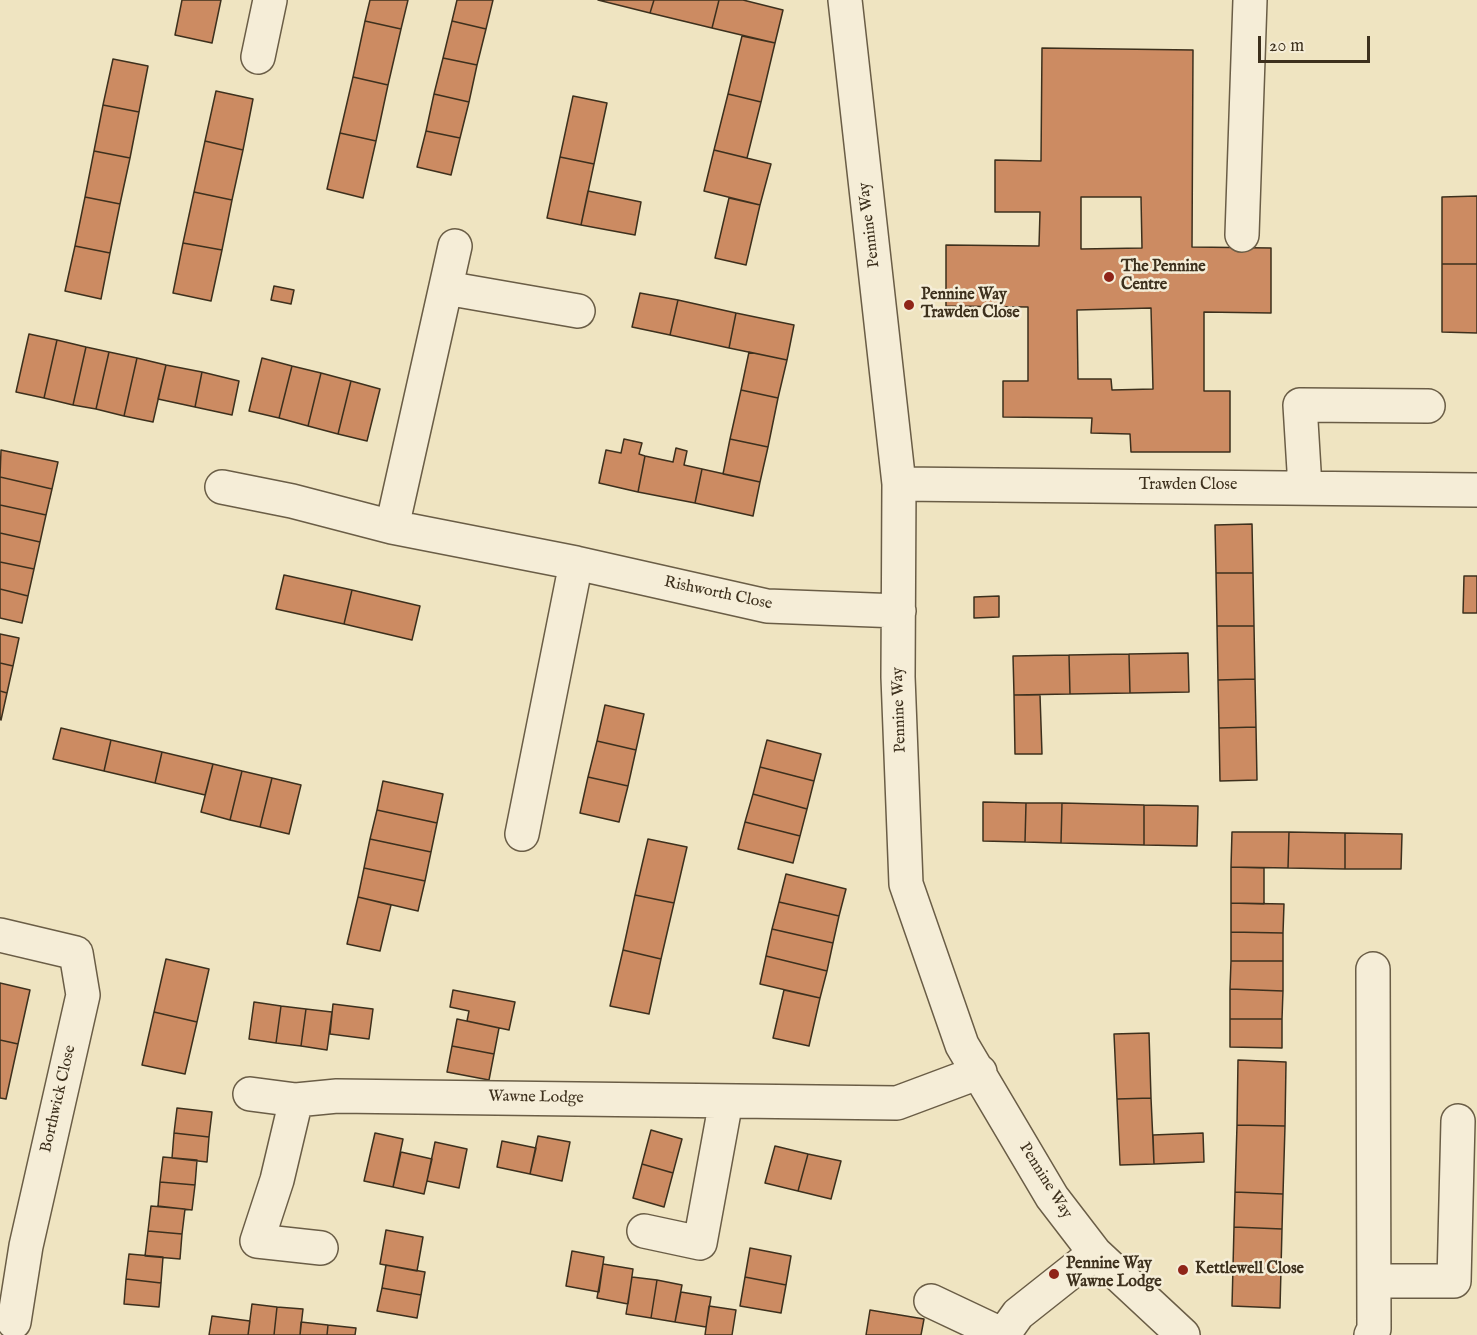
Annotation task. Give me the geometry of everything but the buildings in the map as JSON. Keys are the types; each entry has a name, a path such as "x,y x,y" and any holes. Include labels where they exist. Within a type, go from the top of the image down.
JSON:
{"street":[{"path":"258,57 270,0"},
{"name":"Pennine Way","path":"845,0 899,484 898,677 906,884 962,1045 1052,1197 1095,1253 1184,1335"},
{"path":"1242,235 1250,0"},
{"path":"392,527 454,246"},
{"path":"446,288 578,311"},
{"path":"1305,487 1299,405 1428,406"},
{"name":"Trawden Close","path":"899,484 1477,490"},
{"name":"Rishworth Close","path":"222,487 292,501 392,527 576,563 767,606 899,611"},
{"path":"522,834 576,563"},
{"name":"Borthwick Close","path":"0,935 76,953 83,996 26,1245 14,1322"},
{"path":"1371,1335 1374,1329 1373,969"},
{"name":"Wawne Lodge","path":"250,1094 296,1100 337,1096 897,1103 980,1072"},
{"path":"296,1100 277,1180 257,1241 321,1248"},
{"path":"644,1231 700,1243 726,1101"},
{"path":"1374,1281 1454,1281 1458,1121"},
{"path":"931,1301 1003,1335 1018,1314 1095,1253"}],"place":[{"name":"The Pennine Centre","path":"1109,277"},
{"name":"Pennine Way Trawden Close","path":"909,305"},
{"name":"Kettlewell Close","path":"1183,1270"},
{"name":"Pennine Way Wawne Lodge","path":"1054,1274"}]}
